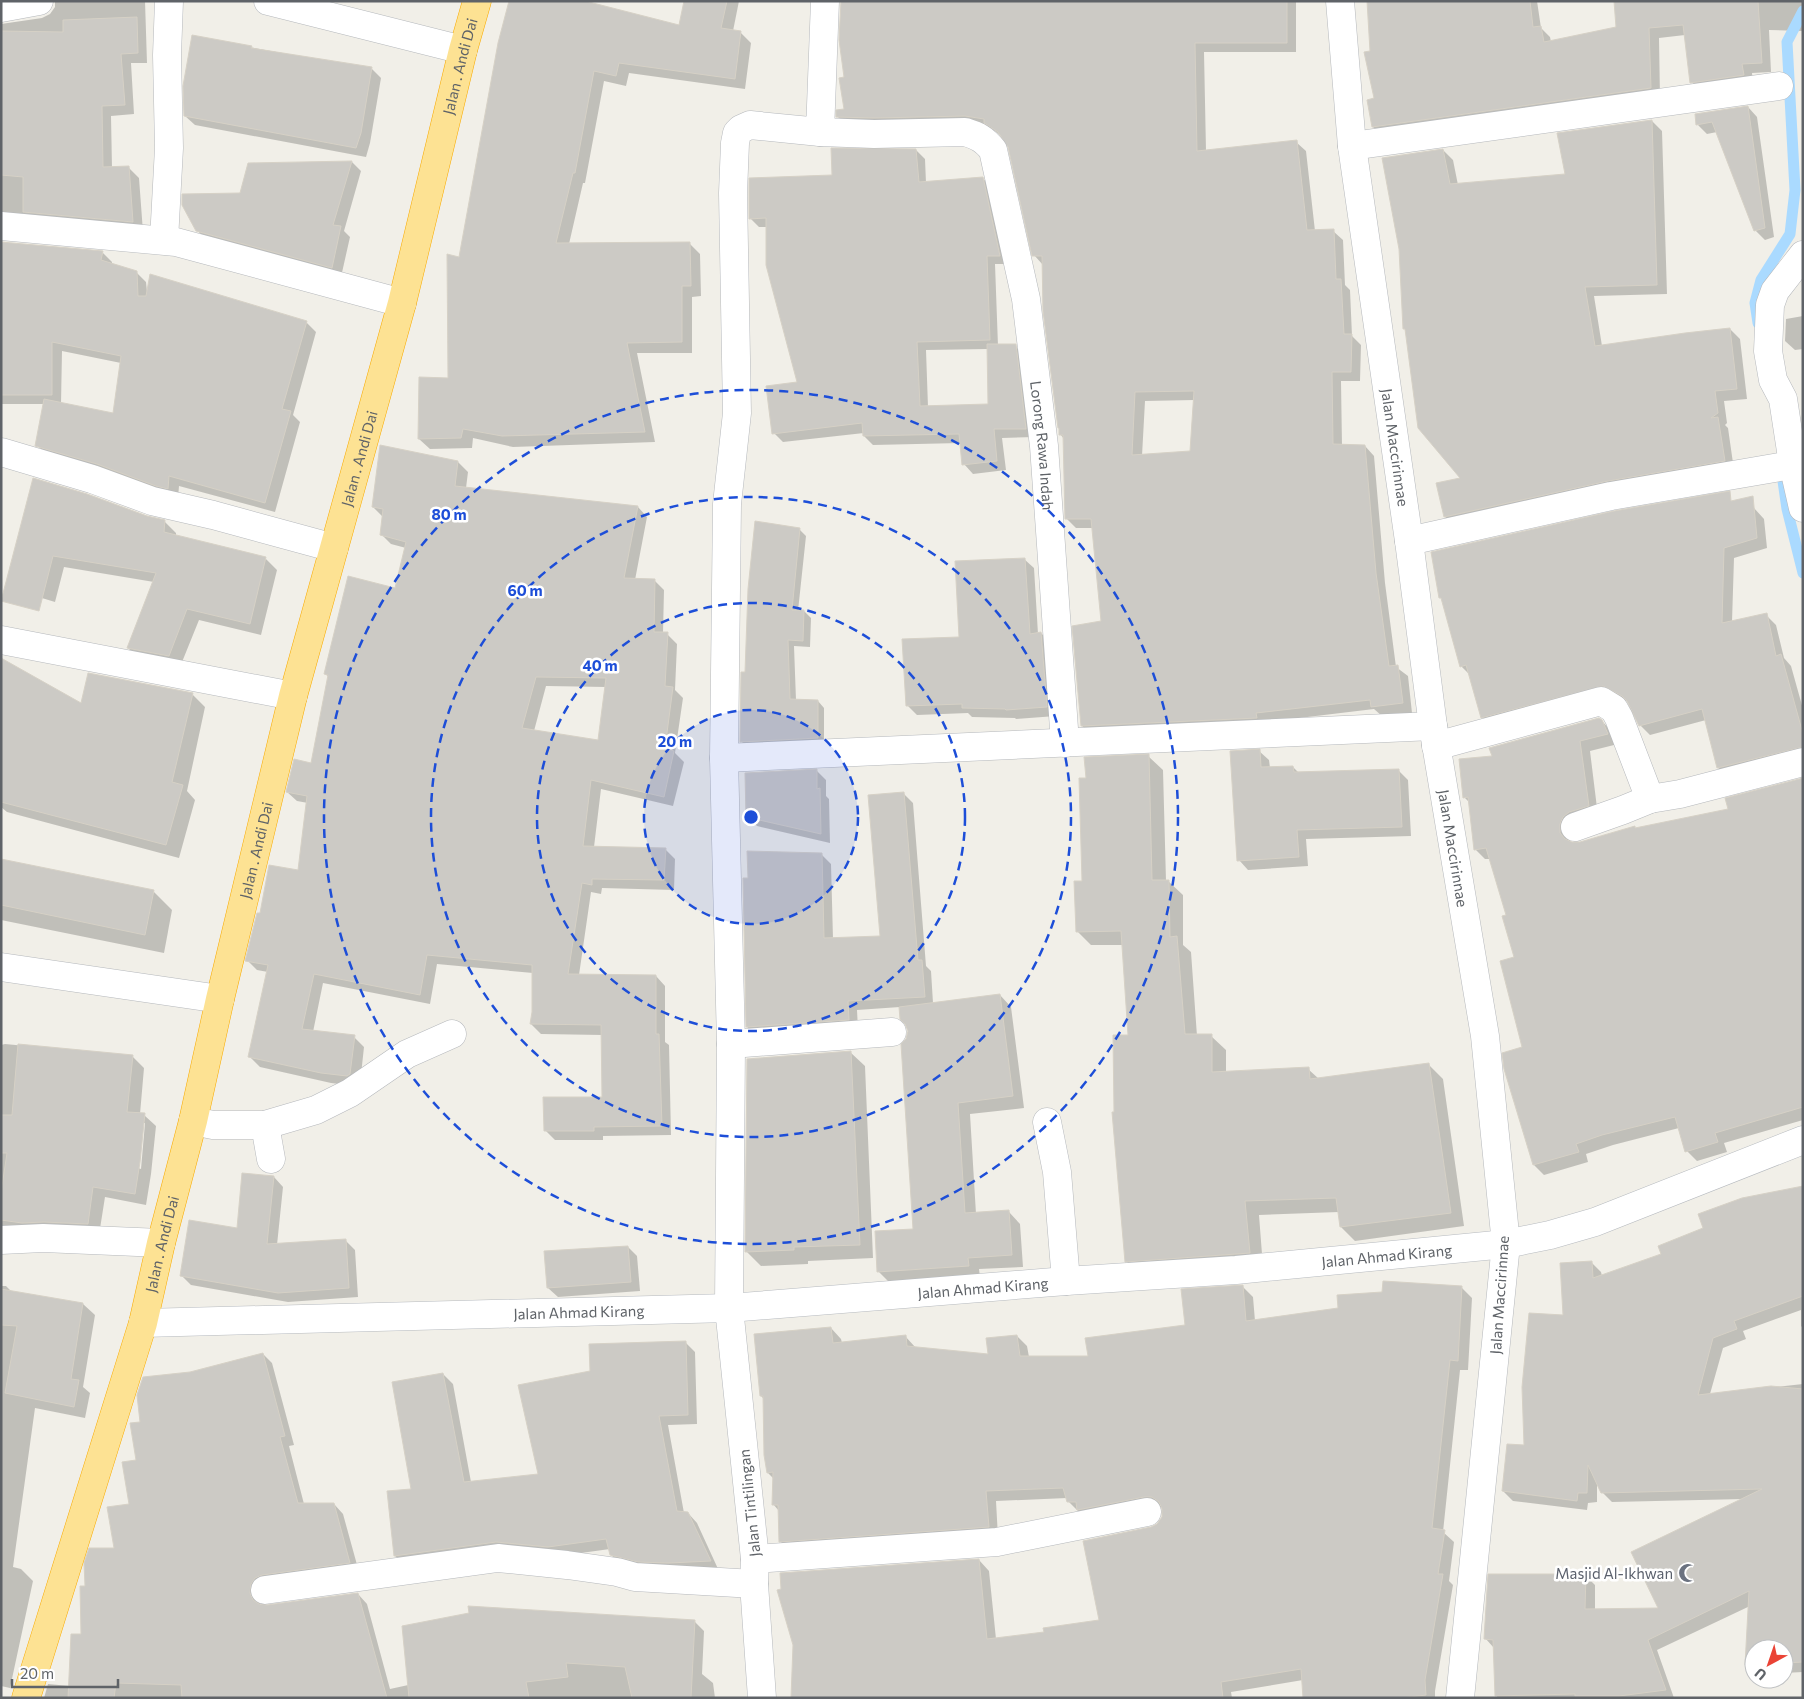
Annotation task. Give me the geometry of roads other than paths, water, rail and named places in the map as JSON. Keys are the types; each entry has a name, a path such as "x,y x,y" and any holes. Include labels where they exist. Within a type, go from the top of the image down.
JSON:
{"highway":[{"name":"Jalan . Andi Dai","path":"26,1698 143,1323 161,1243 193,1121 220,999 293,696 402,303 463,50 477,1"}],"street":[{"path":"1,8 39,1"},
{"path":"164,240 169,148 167,55 170,1"},
{"path":"268,1 463,50"},
{"path":"820,132 825,1"},
{"name":"Jalan Maccirinnae","path":"1340,1 1352,146 1410,541 1435,736 1485,1036 1506,1244 1460,1698"},
{"path":"1352,146 1779,86"},
{"name":"Jalan Tintilingan","path":"762,1698 754,1572 729,1308 731,1044 724,758 727,504 736,414 733,193 735,142 737,133 750,125 838,134 965,132 978,135 993,150"},
{"name":"Lorong Rawa Indah","path":"993,150 1026,299 1043,436 1065,743"},
{"path":"1,226 176,242 402,303"},
{"path":"1803,255 1775,291 1768,317 1768,350 1773,380 1783,399 1798,464 1803,508"},
{"path":"1,452 92,479 152,501 213,514 334,548"},
{"path":"1410,541 1612,496 1798,464"},
{"path":"1,640 293,696"},
{"path":"724,758 1065,743 1435,736 1601,701 1614,709 1619,718 1650,799"},
{"path":"1575,827 1650,799 1688,792 1803,762"},
{"path":"1,967 220,999"},
{"path":"731,1044 892,1032"},
{"path":"193,1121 213,1125 265,1126 316,1110 350,1094 407,1054 452,1034"},
{"path":"1047,1122 1056,1172 1066,1281"},
{"path":"265,1126 272,1159"},
{"name":"Jalan Ahmad Kirang","path":"143,1323 729,1308 1066,1281 1236,1270 1506,1244 1550,1235 1595,1222 1803,1140"},
{"path":"1,1240 43,1238 161,1243"},
{"path":"265,1590 498,1558 567,1565 617,1572 635,1577 754,1572 996,1542 1147,1512"}],"waterway":[{"path":"1758,323 1755,303 1761,280 1790,234 1795,190 1787,42 1803,11"},
{"path":"1781,467 1787,509 1803,573"}],"place":[{"name":"Masjid Al-Ikhwan","path":"1688,1573"}]}
